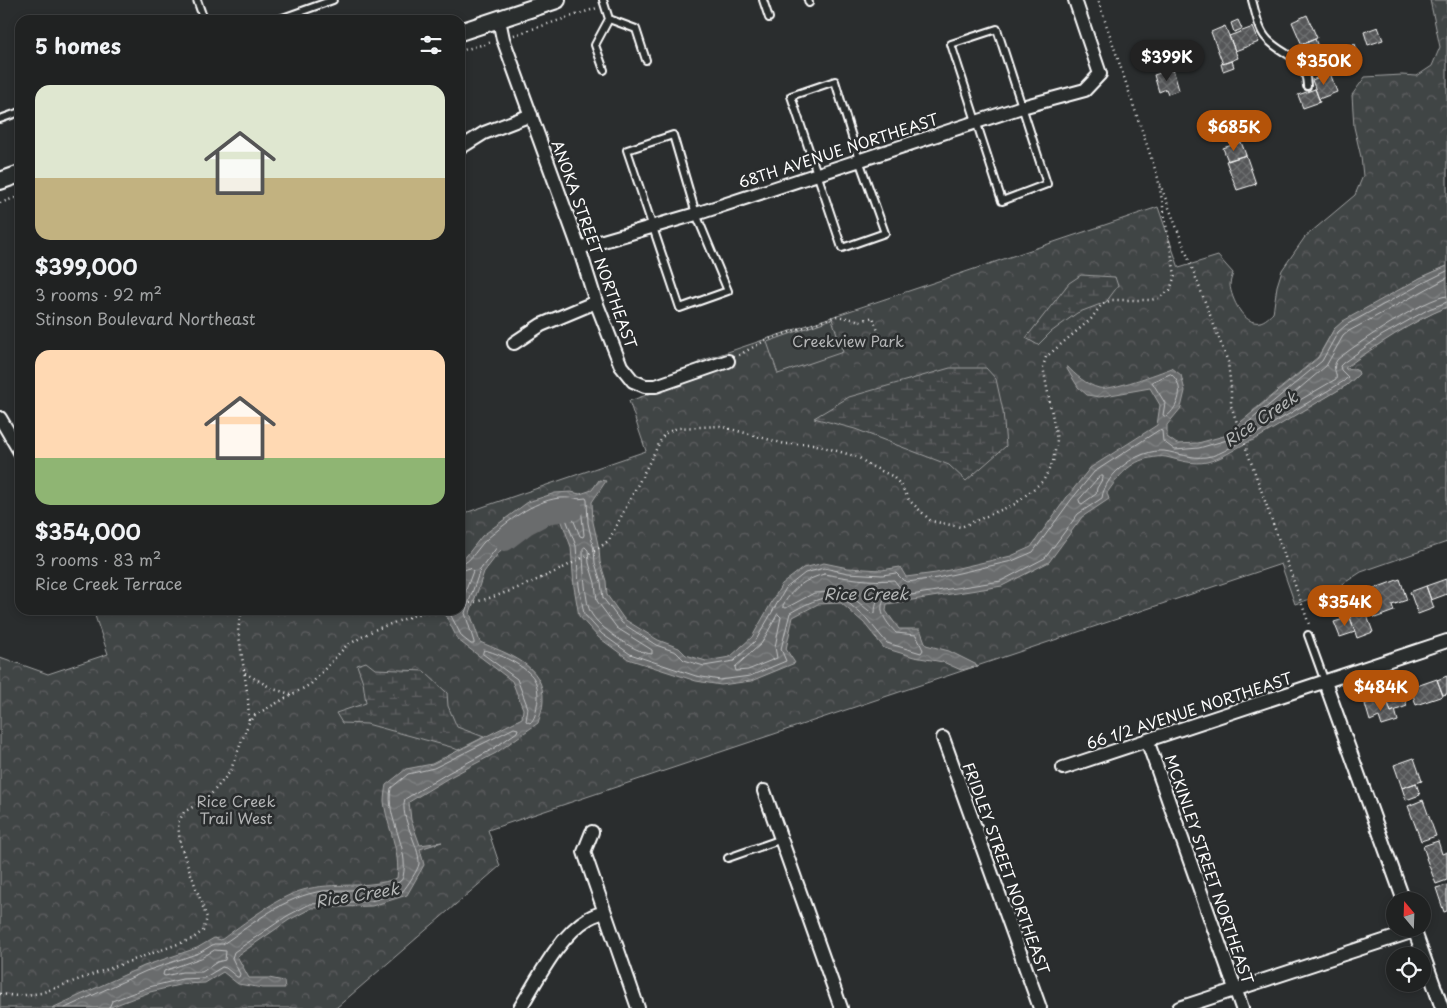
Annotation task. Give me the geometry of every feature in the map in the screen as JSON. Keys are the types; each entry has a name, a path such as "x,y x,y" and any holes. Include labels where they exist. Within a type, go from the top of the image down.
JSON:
{"street":[{"path":"465,30 557,0"},
{"name":"68TH AVENUE NORTHEAST","path":"579,248 696,214 816,173 977,123 1022,107 1085,90 1100,74 1075,0"},
{"name":"ANOKA STREET NORTHEAST","path":"499,20 596,302 621,366 633,381 645,386 656,386 728,360"},
{"path":"465,145 484,133 532,115"},
{"path":"0,181 15,176"},
{"path":"514,343 541,325 596,302"},
{"path":"0,418 15,444"},
{"name":"66 1/2 AVENUE NORTHEAST","path":"1063,768 1447,641"},
{"path":"1324,682 1401,892"},
{"name":"FRIDLEY STREET NORTHEAST","path":"943,738 1040,1008"},
{"name":"MCKINLEY STREET NORTHEAST","path":"1147,740 1242,1008"},
{"path":"764,791 841,1008"},
{"path":"592,832 584,852 638,1008"},
{"path":"520,1008 549,960 563,942 590,917 604,912"},
{"path":"1179,1008 1390,938"},
{"path":"1417,938 1442,1008"}],"lane":[{"path":"198,0 202,15"},
{"path":"291,15 333,0"},
{"path":"763,0 769,18"},
{"path":"1252,0 1260,28 1268,40 1301,64 1307,75 1307,86"},
{"path":"604,2 609,19 595,45 604,70"},
{"path":"609,19 636,29 646,60"},
{"path":"997,29 1022,107 1047,184 1002,201 951,44 997,29"},
{"path":"835,81 859,160 885,233 842,248 791,96 835,81"},
{"path":"0,119 15,114"},
{"path":"672,135 696,214 728,291 680,308 652,226 627,150 672,135"},
{"path":"1308,635 1324,682"},
{"path":"728,858 782,839"}],"path":[{"path":"1098,0 1158,178 1228,362 1231,406 1310,629 1308,635"},
{"path":"512,36 604,2"},
{"path":"465,50 493,42"},
{"path":"465,604 510,591 567,566 599,549 609,540 664,434 676,428 720,426 786,444 813,444 858,457 869,465 892,476 901,485 909,500 931,521 961,527 1015,504 1043,481 1053,462 1057,440 1043,367 1046,357 1091,319 1102,304 1112,300 1151,300 1159,298 1170,290 1175,275 1158,178"},
{"path":"0,203 15,198"},
{"path":"728,360 766,340 837,316 861,321 873,317 883,344"},
{"path":"241,615 238,629 245,673 249,722"},
{"path":"0,994 18,996 40,993 192,938 203,931 207,918 180,844 178,823 184,812 207,799 230,772 249,722 255,715 311,684 346,646 382,627 415,615"},
{"path":"245,673 273,689 292,695"}],"green space":[{"name":"Rice Creek Trail West","path":"1430,0 1447,0 1447,266 1420,278 1334,329 1318,357 1253,411 1250,441 1347,385 1359,374 1354,369 1344,368 1394,334 1447,307 1447,542 1361,572 1329,593 1295,604 1281,564 488,830 500,866 336,1008 0,1008 0,657 48,674 108,654 95,615 465,615 465,513 646,451 629,401 702,376 698,362 1158,207 1179,268 1218,256 1233,273 1230,284 1239,310 1249,320 1260,322 1273,313 1277,286 1282,270 1305,237 1355,195 1363,176 1354,127 1352,95 1365,77 1417,76 1432,66 1440,47"},
{"path":"1081,275 1115,277 1118,286 1106,302 1077,313 1051,332 1038,345 1026,338 1069,283"},
{"path":"832,319 843,352 778,374 767,342"},
{"path":"950,368 986,368 996,379 1003,411 1006,446 966,481 949,465 855,429 814,418 849,397"},
{"path":"366,662 375,669 424,671 447,693 448,706 457,727 484,737 458,750 367,724 342,723 336,713 366,703 363,682 357,665"}],"water":[{"name":"Rice Creek","path":"1447,266 1447,307 1394,334 1345,368 1347,370 1354,369 1359,374 1347,385 1256,439 1214,460 1197,463 1160,457 1136,462 1125,471 1107,493 1109,499 1082,517 1049,562 1002,586 887,604 886,611 899,629 920,629 926,645 949,651 979,666 961,670 943,662 914,657 884,648 864,623 841,603 818,604 793,617 786,649 795,663 751,681 721,685 696,681 628,659 598,637 579,616 574,587 571,547 561,519 547,513 526,524 504,546 484,572 470,613 480,642 522,662 538,678 542,688 543,701 538,723 496,753 450,777 409,802 411,820 420,845 442,842 420,849 424,865 407,895 372,906 312,908 289,920 237,956 249,978 269,978 284,981 285,988 263,988 238,984 223,972 205,983 183,984 150,992 108,1008 52,1008 144,966 197,948 214,938 221,940 260,912 282,899 303,890 315,887 374,884 397,878 397,858 384,801 386,785 406,769 432,764 522,718 523,709 512,681 458,640 446,615 465,615 465,558 482,536 528,502 555,493 571,492 580,494 592,490 599,480 606,481 592,502 593,522 600,562 606,581 607,595 624,619 658,640 679,648 686,655 706,661 730,657 752,637 782,584 803,568 824,563 848,568 882,570 900,567 906,577 936,573 1011,556 1031,547 1090,468 1157,425 1160,405 1150,388 1099,397 1087,395 1078,387 1067,366 1077,376 1099,388 1114,387 1172,368 1181,375 1185,391 1181,408 1167,425 1167,437 1177,444 1198,443 1224,436 1318,358 1334,329 1343,321 1420,278"}],"building":[{"path":"1307,15 1317,38 1302,45 1292,22"},
{"path":"1238,20 1242,29 1234,32 1231,23"},
{"path":"1225,26 1238,58 1223,64 1211,32"},
{"path":"1253,27 1259,42 1235,51 1229,36"},
{"path":"1378,27 1383,40 1368,45 1364,32"},
{"path":"1315,39 1319,49 1307,55 1302,44"},
{"path":"1355,44 1359,55 1345,59 1341,48"},
{"path":"1167,52 1170,64 1157,68 1153,57"},
{"path":"1152,56 1156,66 1148,69 1145,58"},
{"path":"1232,61 1234,67 1223,71 1221,64"},
{"path":"1173,69 1179,90 1168,94 1166,89 1159,92 1154,75"},
{"path":"1330,73 1337,92 1319,99 1312,80"},
{"path":"1315,89 1320,102 1303,108 1298,95"},
{"path":"1241,142 1246,155 1228,161 1223,148"},
{"path":"1246,155 1256,184 1237,190 1226,161"},
{"path":"1400,579 1407,600 1392,605 1394,611 1375,618 1367,591"},
{"path":"1446,579 1447,594 1431,600 1426,586"},
{"path":"1426,586 1434,608 1418,614 1410,592"},
{"path":"1364,608 1373,632 1357,638 1349,614"},
{"path":"1350,617 1355,632 1340,637 1334,622"},
{"path":"1447,676 1447,694 1443,695 1437,680"},
{"path":"1437,679 1443,696 1416,705 1411,688"},
{"path":"1402,691 1407,706 1391,712 1386,697"},
{"path":"1386,697 1391,712 1395,710 1398,721 1382,726 1379,717 1370,721 1365,704"},
{"path":"1414,758 1422,781 1402,788 1394,765"},
{"path":"1416,783 1420,795 1406,800 1402,788"},
{"path":"1423,800 1436,836 1421,841 1408,806"},
{"path":"1438,841 1442,854 1447,852 1447,880 1436,884 1423,846"},
{"path":"1447,885 1447,911 1444,912 1436,888"}],"waterway":[{"name":"Rice Creek","path":"505,540 526,524 547,513 572,509"}],"park label":[{"name":"Creekview Park","path":"848,340"}]}
